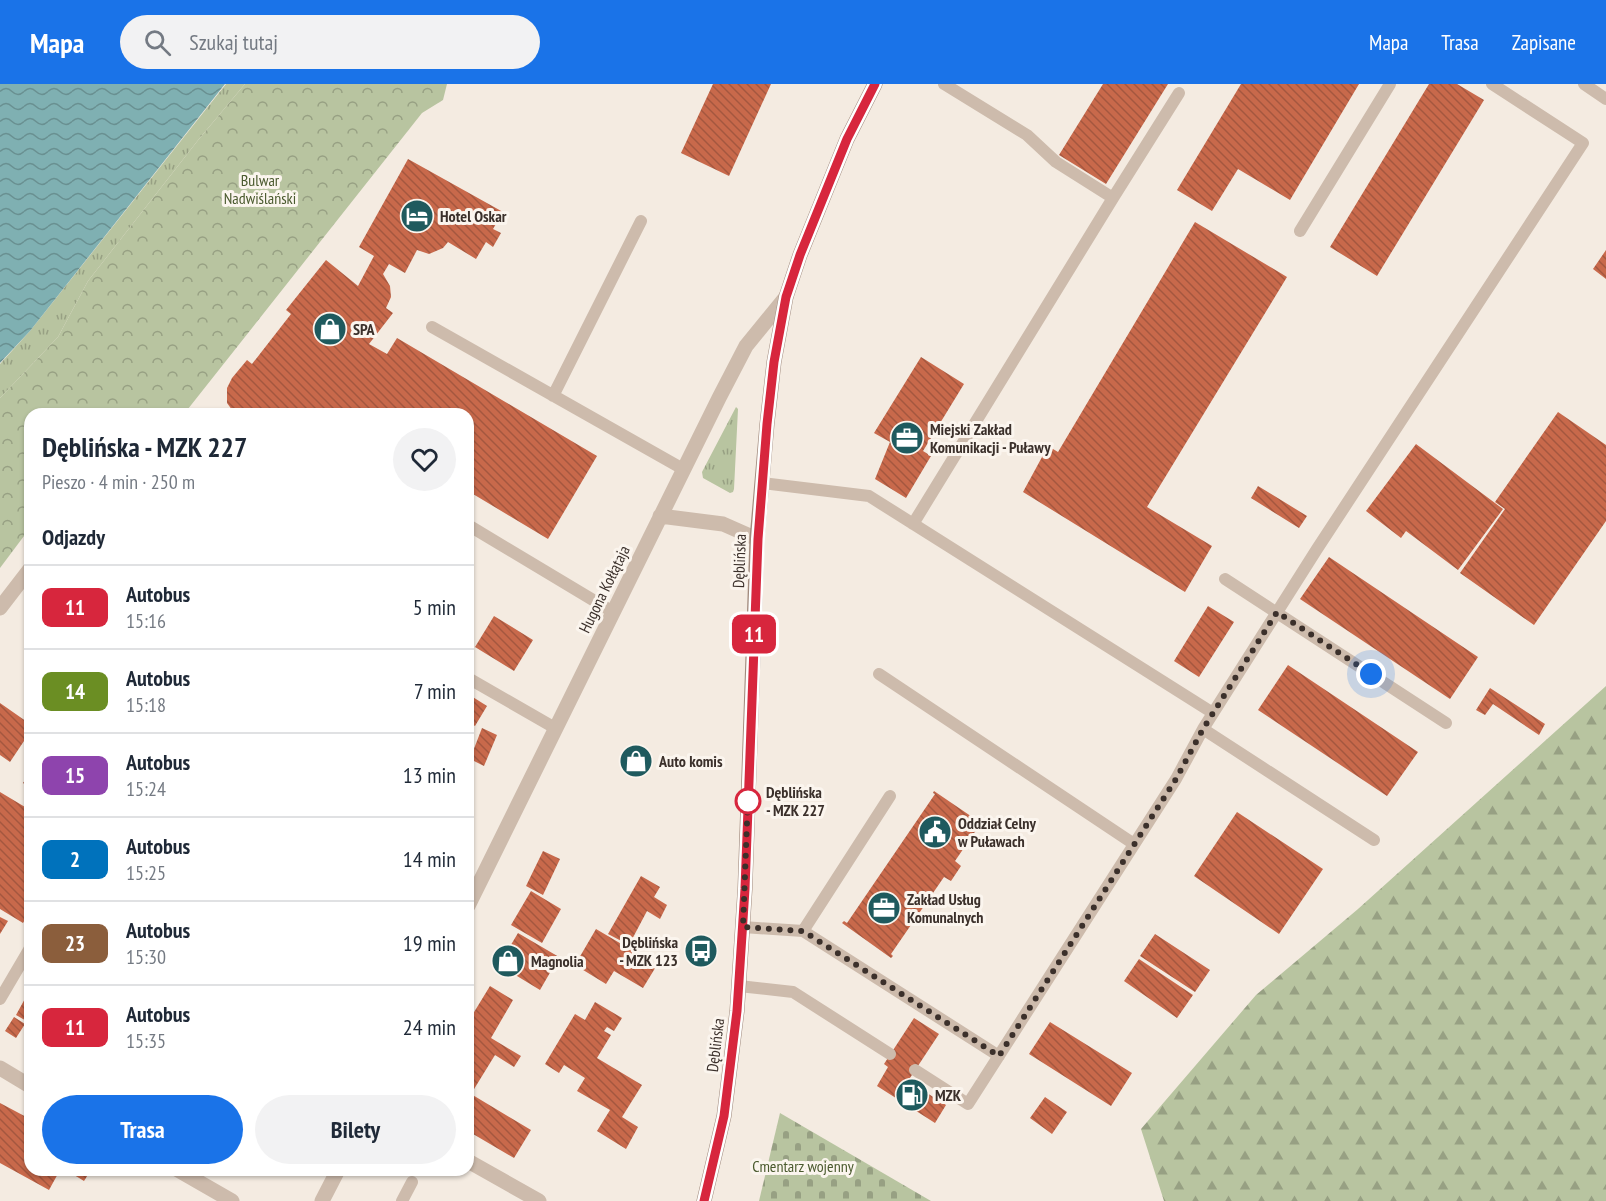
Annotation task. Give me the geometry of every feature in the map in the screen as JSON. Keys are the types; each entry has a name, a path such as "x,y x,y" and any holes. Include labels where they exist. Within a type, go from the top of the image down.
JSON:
{"main road":[{"name":"Dęblińska","path":"704,1201 724,1116 739,987 758,539 774,362 786,297 800,255 847,139 875,84"}],"street":[{"name":"Hugona Kołłątaja","path":"474,894 746,346 786,297"},
{"path":"660,516 723,524 758,539"},
{"path":"0,608 24,577"},
{"path":"0,1068 24,1082"},
{"path":"474,1164 539,1201"},
{"path":"188,1176 232,1201"},
{"path":"322,1201 335,1176"}],"lane":[{"path":"944,84 1027,135 1056,162 1113,198"},
{"path":"1300,231 1390,84"},
{"path":"915,1070 968,1104 1176,779 1203,729 1277,612 1583,143 1492,84"},
{"path":"1584,84 1606,99"},
{"path":"913,524 1179,93"},
{"path":"553,396 641,221"},
{"path":"432,327 683,470"},
{"path":"762,483 869,496 1213,714"},
{"path":"474,529 613,612"},
{"path":"1225,579 1446,723"},
{"path":"879,674 1134,844"},
{"path":"474,682 555,729"},
{"path":"1203,729 1374,840"},
{"path":"803,931 890,796"},
{"path":"743,927 803,931 999,1056"},
{"path":"0,999 24,958"},
{"path":"739,987 793,992 890,1054"},
{"path":"402,1201 412,1182"}],"green space":[{"path":"226,84 245,84 88,281 58,337 0,398 0,364 30,331"},
{"name":"Bulwar Nadwiślański","path":"245,84 447,84 443,100 422,113 189,408 24,408 24,536 0,568 0,398 58,337 88,281"},
{"path":"736,407 738,409 734,489 730,493 703,478 702,472"},
{"path":"1606,686 1606,1201 1164,1201 1141,1129 1256,995 1358,909"},
{"name":"Cmentarz wojenny","path":"780,1113 931,1201 759,1201"}],"water":[{"path":"0,84 225,84 30,331 0,363"}],"building":[{"path":"713,84 771,84 729,176 681,153"},
{"path":"1103,84 1168,84 1106,184 1059,155"},
{"path":"1241,84 1359,84 1290,200 1238,169 1212,211 1177,190"},
{"path":"1429,84 1457,84 1484,100 1377,276 1330,247"},
{"path":"408,159 503,212 493,229 501,233 493,247 486,242 476,259 448,242 443,248 429,254 417,250 405,273 389,264 383,274 390,286 391,297 386,308 393,313 369,344 387,354 397,338 597,456 548,539 474,495 474,408 231,408 227,403 227,388 232,378 247,360 252,364 291,314 286,310 326,260 358,286 374,256 359,247"},
{"path":"1195,222 1287,277 1147,507 1212,546 1185,592 1023,492 1048,446 1058,452"},
{"path":"1606,250 1606,279 1593,269"},
{"name":"Miejski Zakład Komunikacji - Puławy","path":"921,357 964,384 923,451 931,456 906,498 875,479 890,442 874,433"},
{"path":"1558,412 1606,445 1606,521 1534,625 1460,573 1505,509 1495,502"},
{"path":"1416,444 1503,509 1458,570 1406,531 1401,538 1366,511"},
{"path":"1258,486 1307,516 1299,528 1251,498"},
{"path":"1329,557 1478,657 1450,699 1300,599"},
{"path":"1208,606 1234,622 1199,677 1174,661"},
{"path":"494,616 533,640 514,671 475,647"},
{"path":"1288,665 1418,752 1387,796 1258,710"},
{"path":"1490,688 1545,724 1539,735 1493,704 1485,715 1476,710"},
{"path":"474,698 487,706 474,725"},
{"path":"0,703 24,720 24,741 10,762 0,755"},
{"path":"482,728 497,735 484,766 474,761 474,749"},
{"path":"934,791 981,823 955,861 961,866 951,881 944,877 891,954 893,956 891,958 842,923 844,921 847,923 935,794"},
{"path":"0,792 24,806 24,921 23,923 0,909"},
{"path":"1237,812 1323,869 1279,934 1194,876"},
{"path":"543,851 560,859 543,895 526,886"},
{"path":"641,876 660,887 654,897 667,905 660,919 647,911 629,945 608,934"},
{"path":"531,891 561,909 542,943 511,925"},
{"path":"0,917 8,921 0,934"},
{"path":"596,929 657,965 643,988 614,971 606,984 575,965"},
{"path":"518,933 559,957 540,990 499,965"},
{"path":"1155,934 1210,970 1195,992 1140,956"},
{"path":"1139,959 1193,995 1177,1018 1124,981"},
{"path":"490,986 513,1000 491,1038 521,1056 514,1067 495,1055 474,1089 474,1012"},
{"path":"24,1000 24,1020 16,1015"},
{"path":"595,1002 622,1018 614,1031 607,1027 604,1031 611,1035 597,1058 642,1085 622,1117 638,1127 626,1149 597,1131 610,1110 577,1091 585,1078 564,1065 559,1073 545,1064 575,1014 585,1020"},
{"path":"14,1017 24,1023 16,1038 5,1031"},
{"path":"914,1018 939,1034 908,1081 946,1105 935,1123 877,1086 888,1067 884,1064"},
{"path":"1050,1022 1132,1073 1111,1106 1029,1054"},
{"path":"474,1096 531,1130 514,1158 474,1135"},
{"path":"1045,1097 1067,1112 1052,1134 1030,1118"},
{"path":"0,1103 24,1116 24,1176 57,1176 49,1190 0,1163"},
{"path":"76,1176 87,1176 84,1181"}],"bus line":[{"name":"11","path":"704,1201 724,1116 737,1011 745,889 758,539 774,362 786,297 800,255 847,139 875,84"}],"place":[{"name":"Hotel Oskar","path":"417,216"},
{"name":"SPA","path":"330,329"},
{"name":"Miejski Zakład Komunikacji - Puławy","path":"907,438"},
{"name":"Auto komis","path":"636,761"},
{"name":"Dęblińska - MZK 227","path":"748,801"},
{"name":"Oddział Celny w Puławach","path":"935,832"},
{"name":"Zakład Usług Komunalnych","path":"884,908"},
{"name":"Dęblińska - MZK 123","path":"701,951"},
{"name":"Magnolia","path":"508,961"},
{"name":"MZK","path":"912,1095"}],"route":[{"path":"748,801 748,796 743,927 803,931 999,1056 1176,779 1203,729 1277,612 1371,674"}]}
